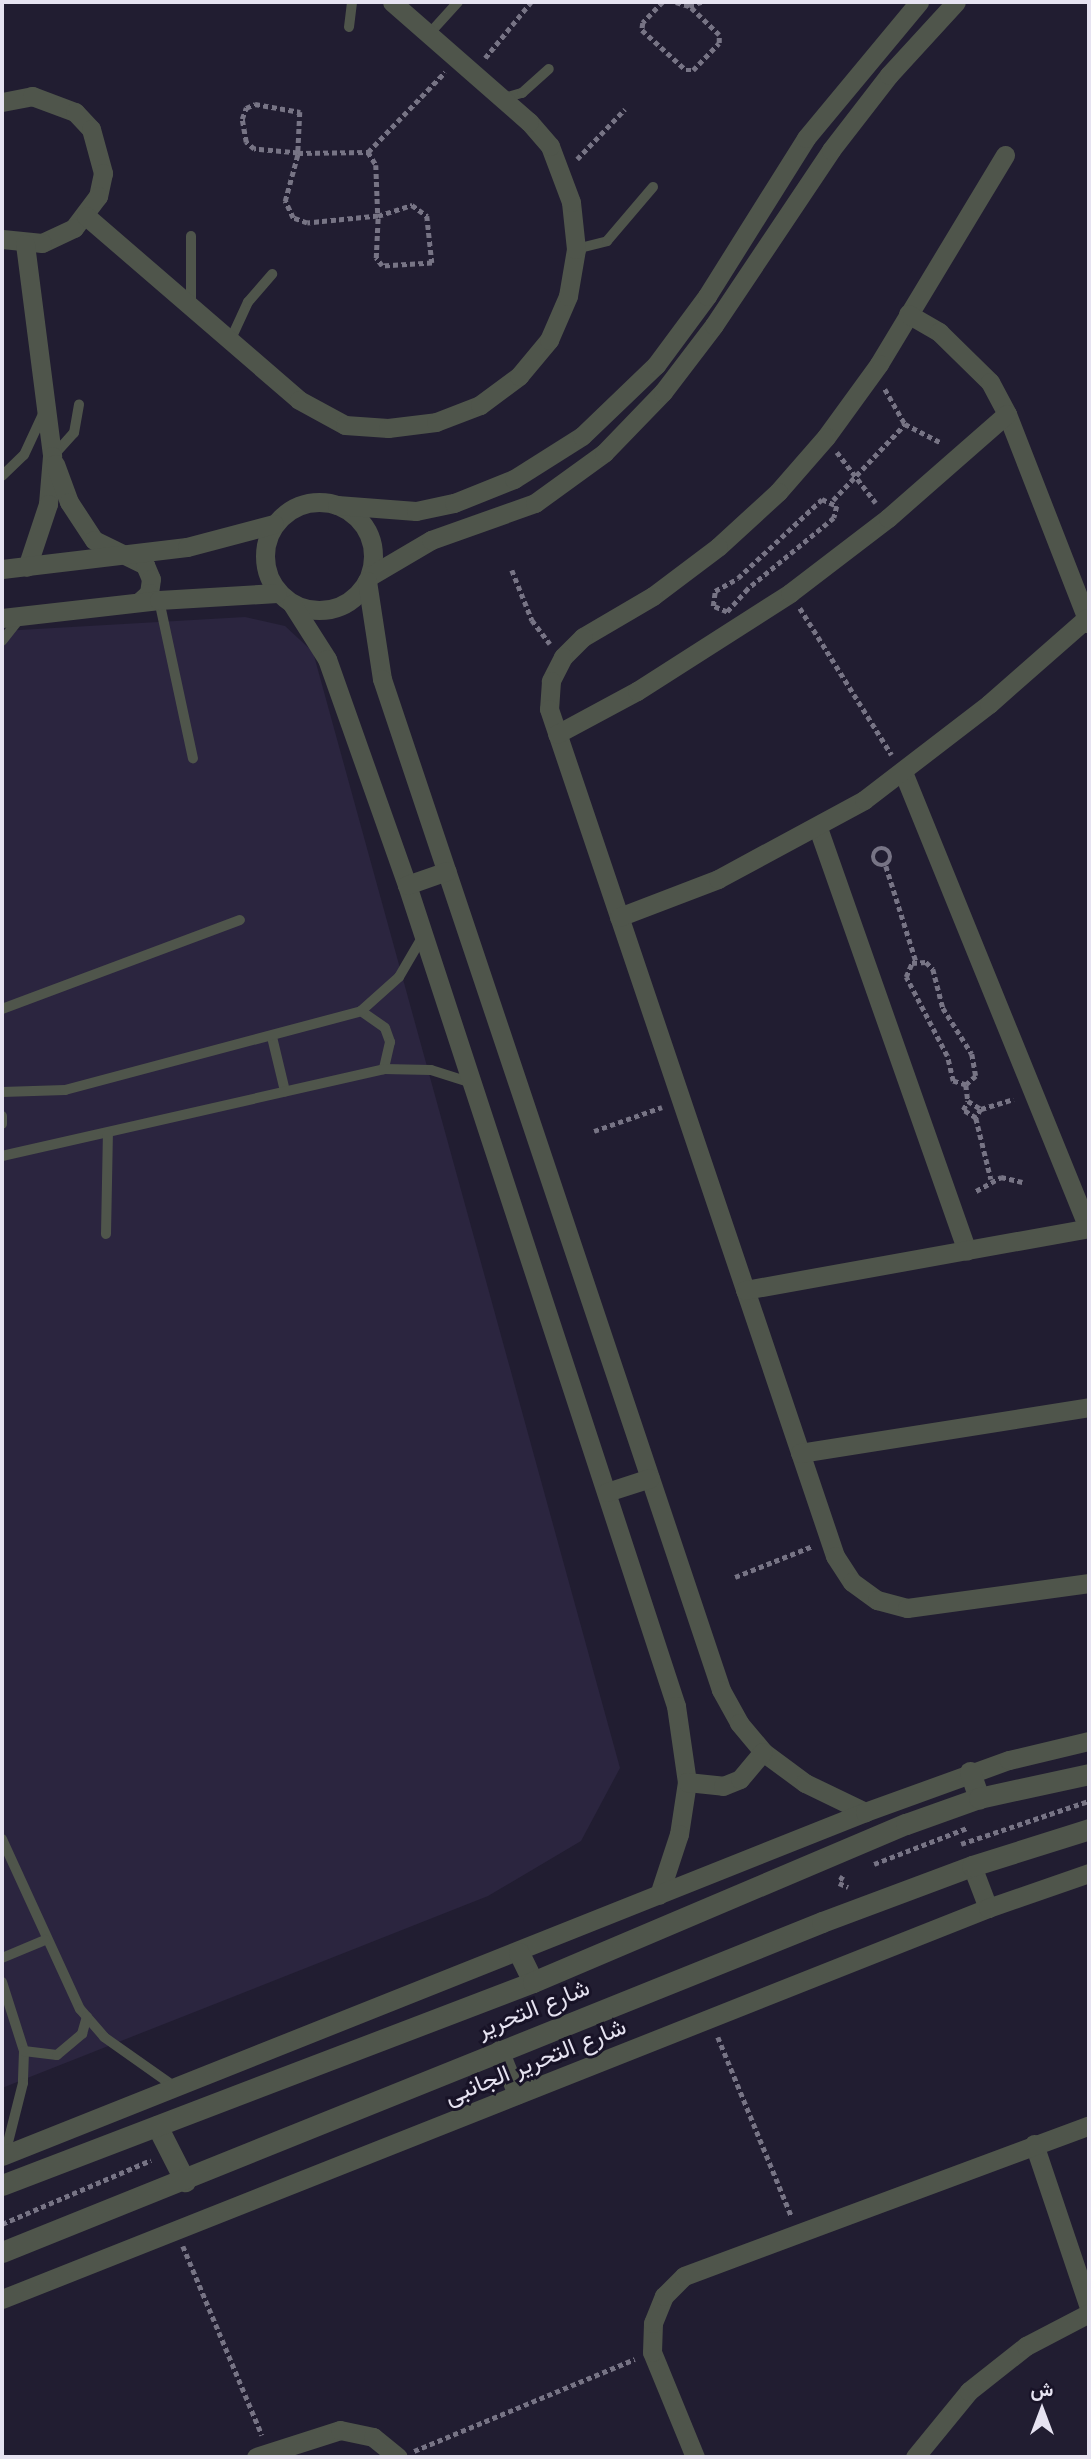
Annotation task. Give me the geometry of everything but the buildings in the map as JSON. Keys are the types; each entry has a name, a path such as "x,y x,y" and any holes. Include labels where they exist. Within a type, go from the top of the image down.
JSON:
{"street":[{"path":"86,216 299,400 345,425 388,428 436,422 481,405 519,376 549,340 568,296 576,249 571,202 550,146 504,98 392,2"},
{"path":"2,569 216,542 274,524 292,509 314,502 416,511 454,503 514,479 582,436 656,365 707,296 806,138 919,2"},
{"path":"12,617 159,600 284,598 308,610 343,606 369,579 431,540 534,503 604,453 663,393 714,326 831,150 889,75 956,2"},
{"path":"2,102 32,96 55,101 75,112 91,129 103,173 98,196 86,216 59,237 25,244 2,239"},
{"path":"1005,155 878,364 825,437 778,492 718,547 653,596 583,638 563,657 550,695 557,734 828,1541 852,1582 877,1600 907,1608 1089,1583"},
{"path":"25,244 52,457 48,504 27,567"},
{"path":"619,917 718,879 818,828 903,772 1088,621 1007,414 967,354 939,331 908,314"},
{"path":"557,734 648,684 790,593 888,518 1007,414"},
{"path":"52,457 79,521 94,540 145,565 151,579 149,593 139,602"},
{"path":"337,505 353,513 368,534 373,559 369,579 382,679 721,1690 739,1723 763,1752 805,1783 865,1812"},
{"path":"274,524 264,547 266,571 327,659 475,1084 676,1706 687,1782 679,1834 659,1895"},
{"path":"745,1290 1089,1228 903,772"},
{"path":"818,828 967,1250"},
{"path":"407,885 447,871"},
{"path":"800,1453 1089,1407"},
{"path":"607,1492 650,1478"},
{"path":"3,2156 519,1953 865,1812 970,1772 1089,1741"},
{"path":"687,1782 723,1786 740,1779 763,1752"},
{"path":"970,1772 979,1798"},
{"name":"شارع التحرير","path":"2,2185 533,1982 797,1867 979,1798 1089,1774"},
{"name":"شارع التحرير","path":"2,2252 185,2181 499,2050 972,1866 1089,1829"},
{"path":"972,1866 988,1908"},
{"name":"شارع التحرير الجانبى","path":"2,2299 177,2232 709,2017 988,1908 1089,1873"},
{"path":"519,1953 533,1982"},
{"path":"499,2050 517,2094"},
{"path":"695,2457 652,2352 656,2314 664,2296 684,2276 1089,2125"},
{"path":"157,2126 185,2181"},
{"path":"1034,2144 1089,2307"},
{"path":"915,2457 969,2391 1026,2346 1089,2313"},
{"path":"262,2455 340,2430 373,2437 399,2457"}],"lane":[{"path":"349,27 352,2"},
{"path":"429,34 458,2"},
{"path":"504,98 522,93 550,69"},
{"path":"576,249 607,241 653,187"},
{"path":"191,236 191,306"},
{"path":"230,341 247,302 272,274"},
{"path":"52,457 74,433 79,404"},
{"path":"2,476 24,455 47,405"},
{"path":"159,600 194,758"},
{"path":"2,641 12,617"},
{"path":"2,1009 240,920"},
{"path":"2,1092 65,1090 272,1037 361,1011 399,976 424,933"},
{"path":"361,1011 375,1018 387,1035 390,1056 384,1069"},
{"path":"272,1037 285,1091"},
{"path":"2,1156 384,1069 431,1070 475,1084"},
{"path":"2,1116 2,1124"},
{"path":"106,1234 108,1134"},
{"path":"2,1839 45,1940 87,2017 124,2053 176,2087"},
{"path":"2,1958 45,1940"},
{"path":"2,1982 24,2051 23,2083 3,2156"},
{"path":"24,2051 57,2055 82,2034 87,2017"}],"path":[{"path":"473,72 531,2"},
{"path":"663,2 643,23 642,30 686,70 693,70 719,43 719,35 689,6 676,2"},
{"path":"689,6 701,2"},
{"path":"368,152 376,165 378,216 376,258 382,266 432,263 422,209 412,205 378,216 307,223 293,218 285,201 298,153 300,112 256,104 246,108 242,119 246,142 254,149 298,153 368,152 457,58"},
{"path":"561,174 625,109"},
{"path":"878,364 888,398 905,424 932,440 967,451"},
{"path":"834,500 905,424"},
{"path":"825,437 888,518"},
{"path":"821,499 834,500 838,512 815,538 748,589 727,612 713,606 715,591 738,578 821,499"},
{"path":"512,570 532,620 563,657"},
{"path":"790,593 903,772"},
{"path":"886,866 874,861 878,848 891,853 886,866 916,961"},
{"path":"916,961 926,962 933,969 943,1008 972,1054 976,1076 966,1085 953,1081 947,1056 907,981 907,969 916,961"},
{"path":"966,1085 968,1101 963,1110 976,1118"},
{"path":"991,1179 976,1118 981,1109 1033,1093"},
{"path":"594,1131 681,1100"},
{"path":"968,1101 981,1109"},
{"path":"976,1191 991,1179 1022,1182"},
{"path":"735,1577 828,1541"},
{"path":"866,1867 979,1823"},
{"path":"844,1875 855,1871"},
{"path":"709,2017 798,2233"},
{"path":"2,2224 146,2165 152,2156 149,2150"},
{"path":"177,2232 262,2455"},
{"path":"399,2457 652,2352"}],"shaded area":[{"path":"245,617 285,626 313,652 620,1768 581,1841 488,1896 2,2088 2,631"}]}
